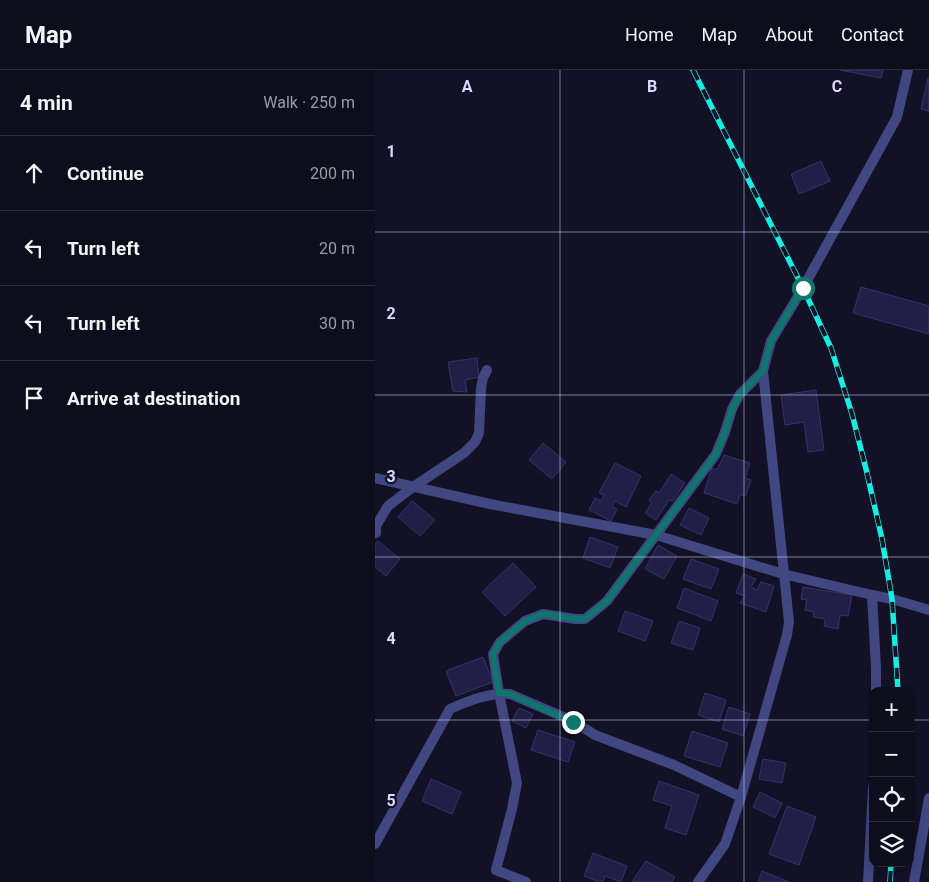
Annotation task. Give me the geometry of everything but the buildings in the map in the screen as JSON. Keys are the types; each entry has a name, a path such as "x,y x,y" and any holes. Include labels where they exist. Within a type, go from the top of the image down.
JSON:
{"street":[{"path":"699,882 725,844 741,797 787,635 789,622 763,371 771,341 803,288 897,117 908,70"},
{"path":"376,533 376,526 388,506 464,453 475,442 479,433 483,378 487,370"},
{"path":"526,882 496,870 517,783 493,654 500,642 525,621 543,614 585,619 607,601 716,454 732,409 740,394 763,371"},
{"path":"375,478 490,504 657,534 783,574 893,599 929,610"},
{"path":"871,595 876,687"},
{"path":"375,844 450,709 462,703 499,693 510,694 573,722 595,735 674,765 741,797"},
{"path":"914,882 929,798"},
{"path":"868,882 871,822"}],"railway":[{"path":"693,70 803,288 831,348 852,414 882,539 892,599 898,687"},
{"path":"890,882 891,867"}],"route":[{"path":"573,722 510,694 499,693 493,654 500,642 525,621 543,614 585,619 607,601 716,454 732,409 740,394 763,371 771,341 803,288"}]}
